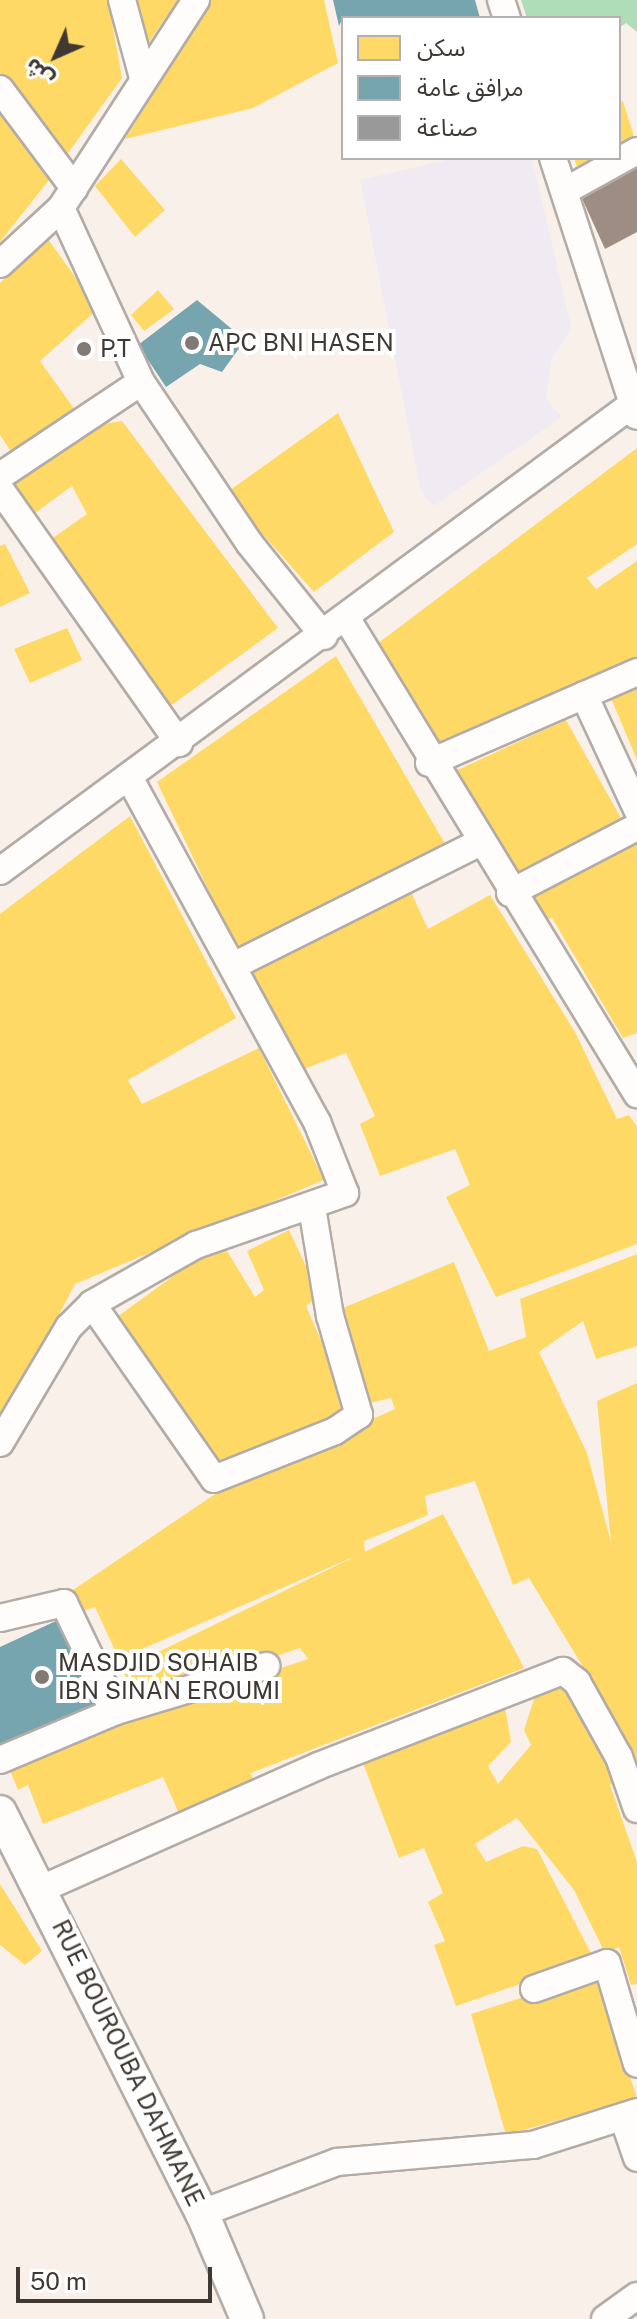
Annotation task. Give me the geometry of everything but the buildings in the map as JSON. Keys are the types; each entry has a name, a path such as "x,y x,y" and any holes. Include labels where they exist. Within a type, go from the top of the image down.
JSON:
{"street":[{"path":"122,0 143,78"},
{"path":"0,264 67,198 196,0"},
{"path":"0,89 67,198 141,382 250,544 324,636"},
{"path":"0,871 635,408 554,160"},
{"path":"565,191 621,160"},
{"path":"0,476 141,382"},
{"path":"0,489 179,743"},
{"path":"347,619 429,763 510,893 629,1063 637,1094"},
{"path":"429,763 637,672"},
{"path":"584,695 637,809"},
{"path":"0,1443 69,1327 92,1304 196,1245 341,1198 345,1185 233,966 130,779"},
{"path":"510,893 637,827"},
{"path":"233,966 479,843"},
{"path":"92,1304 214,1479 335,1431 355,1420 358,1409 330,1316 312,1207"},
{"path":"0,1618 64,1603 116,1711"},
{"path":"0,1760 116,1711 266,1666"},
{"path":"41,1889 318,1766 563,1671 577,1682 619,1757 637,1809"},
{"name":"RUE BOUROUBA DAHMANE","path":"0,1812 202,2213 247,2319"},
{"path":"534,1989 607,1963 637,2064"},
{"path":"202,2213 337,2162 533,2145 630,2116 637,2158"},
{"path":"605,2319 637,2296"}],"shaded area":[{"path":"446,160 532,160 572,330 552,358 546,399 562,417 434,506 421,492 360,180"}],"green space":[{"path":"521,0 637,0 637,32 626,23 621,27 621,16 526,16"}],"place":[{"name":"APC BNI HASEN","path":"192,343"},
{"name":"P.T","path":"84,349"},
{"name":"MASDJID SOHAIB IBN SINAN EROUMI","path":"42,1677"}]}
